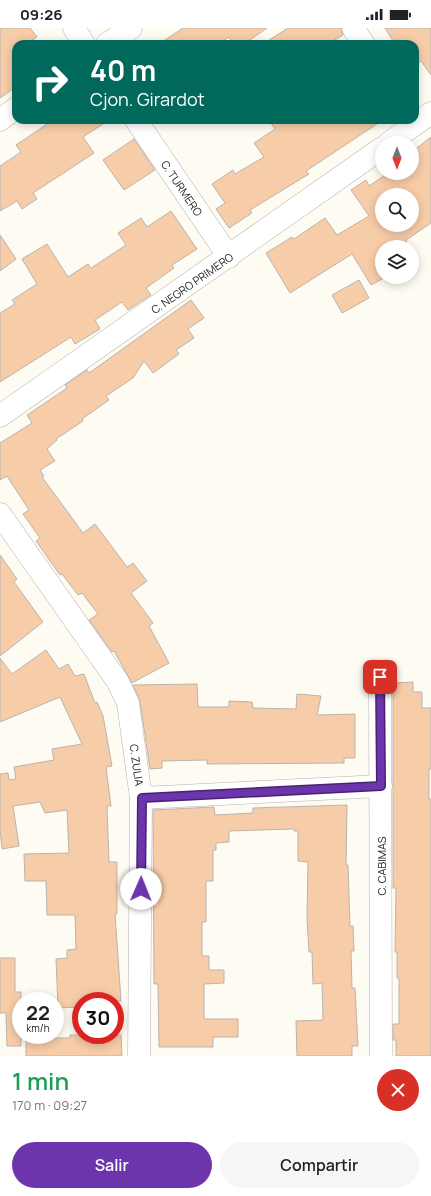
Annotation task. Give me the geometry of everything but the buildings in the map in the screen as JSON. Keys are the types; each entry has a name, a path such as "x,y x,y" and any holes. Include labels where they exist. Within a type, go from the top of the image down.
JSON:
{"street":[{"path":"74,28 82,40"},
{"path":"113,40 131,28"},
{"path":"353,28 361,40"},
{"path":"0,120 12,111"},
{"name":"C. TURMERO","path":"139,124 229,257"},
{"path":"398,136 414,124"},
{"name":"C. NEGRO PRIMERO","path":"0,416 229,257 375,153"},
{"name":"C. ZULIA","path":"0,514 118,682 128,703 142,798 139,1056"},
{"name":"C. CABIMAS","path":"380,677 381,1056"},
{"path":"142,798 381,786"}],"route":[{"path":"141,889 142,798 381,786 380,677"}]}
